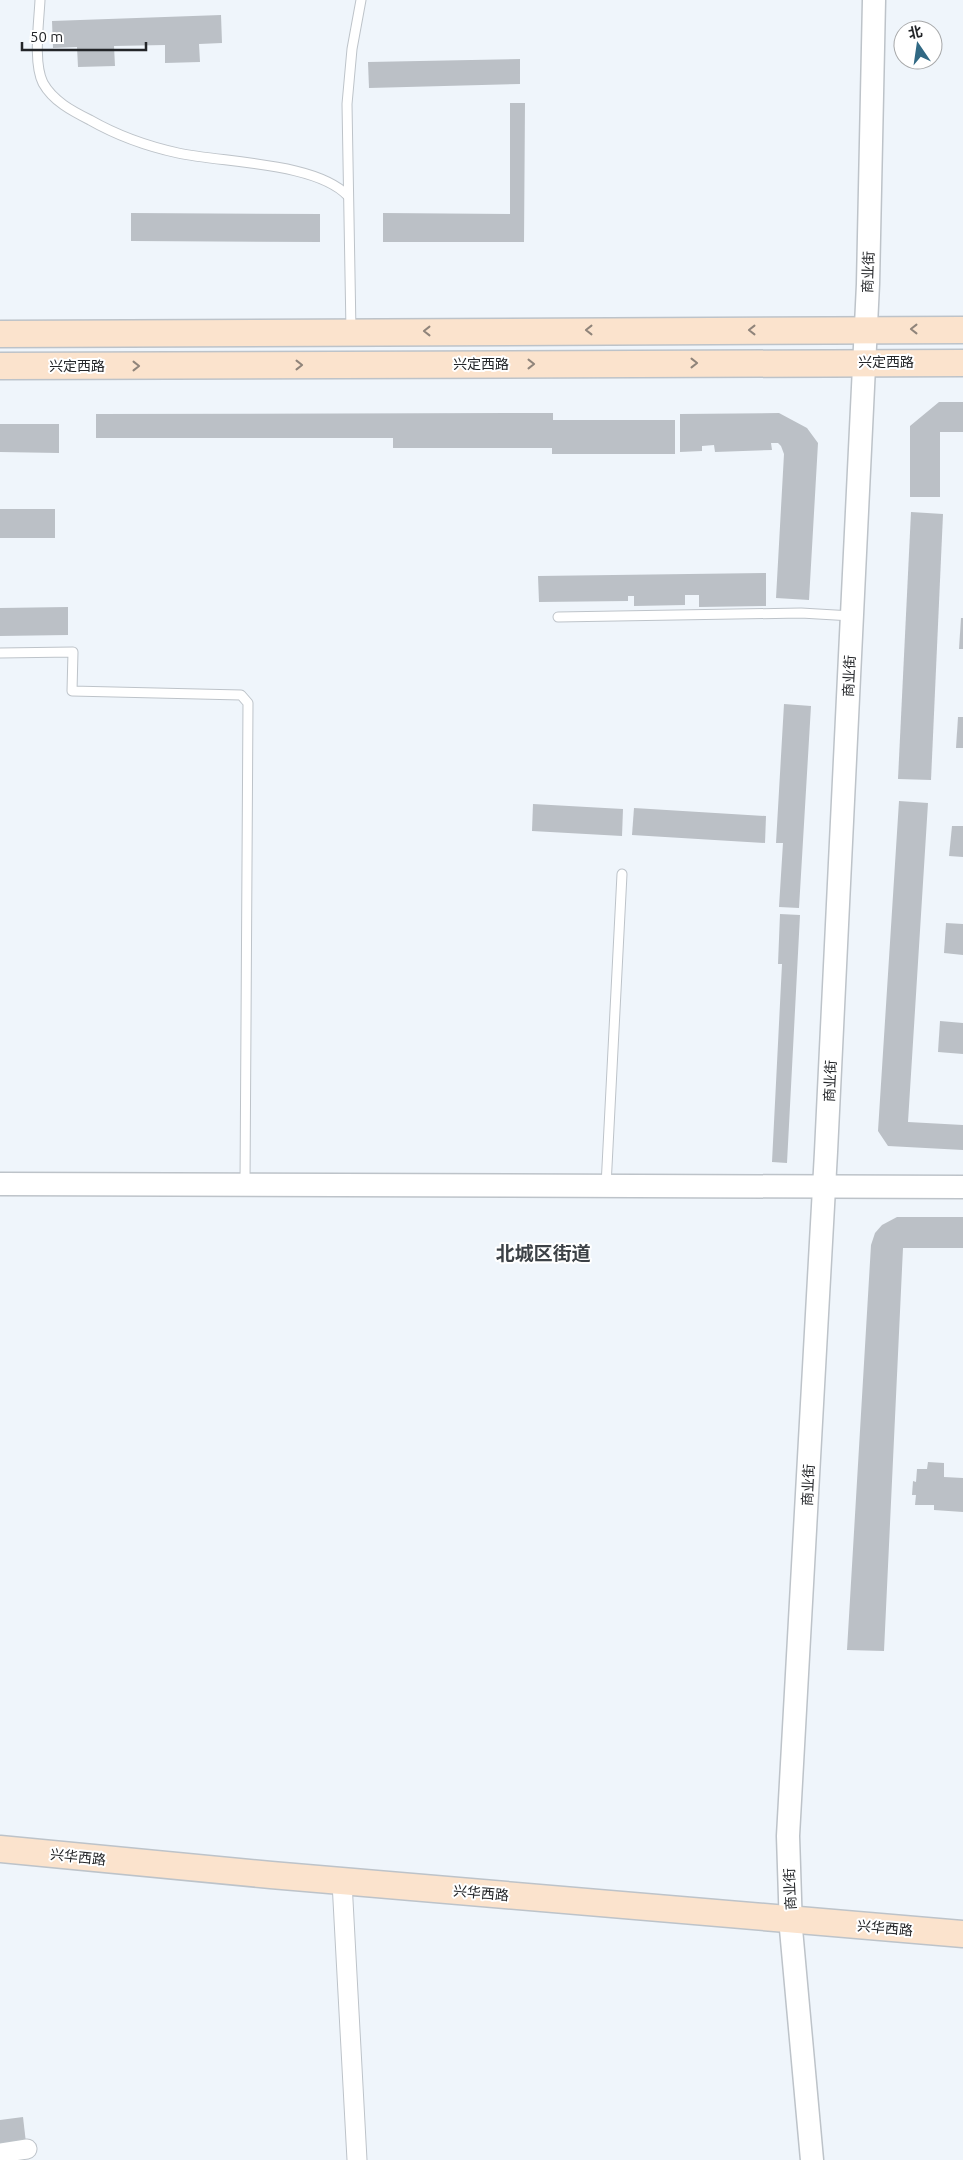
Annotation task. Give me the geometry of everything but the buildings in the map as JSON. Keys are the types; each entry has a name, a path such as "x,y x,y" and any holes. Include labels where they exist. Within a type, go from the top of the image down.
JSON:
{"main road":[{"path":"0,334 963,330"},
{"name":"兴定西路","path":"0,366 963,362"},
{"name":"兴华西路","path":"0,1849 342,1882 963,1934"}],"street":[{"name":"商业街","path":"812,2160 791,1920 788,1836 824,1187 866,329 874,0"},
{"path":"0,1184 963,1187"},
{"path":"342,1882 357,2160"},
{"path":"0,2153 27,2149"}],"lane":[{"path":"40,0 38,61 42,82 55,98 78,114 129,140 177,153 297,172 322,179 342,189 348,196"},
{"path":"351,332 347,104 352,49 361,0"},
{"path":"558,617 801,613 852,616"},
{"path":"0,653 73,652 72,691 241,695 248,703 245,1185"},
{"path":"606,1186 622,874"}],"district":[{"name":"北城区街道","path":"543,1253"}]}
